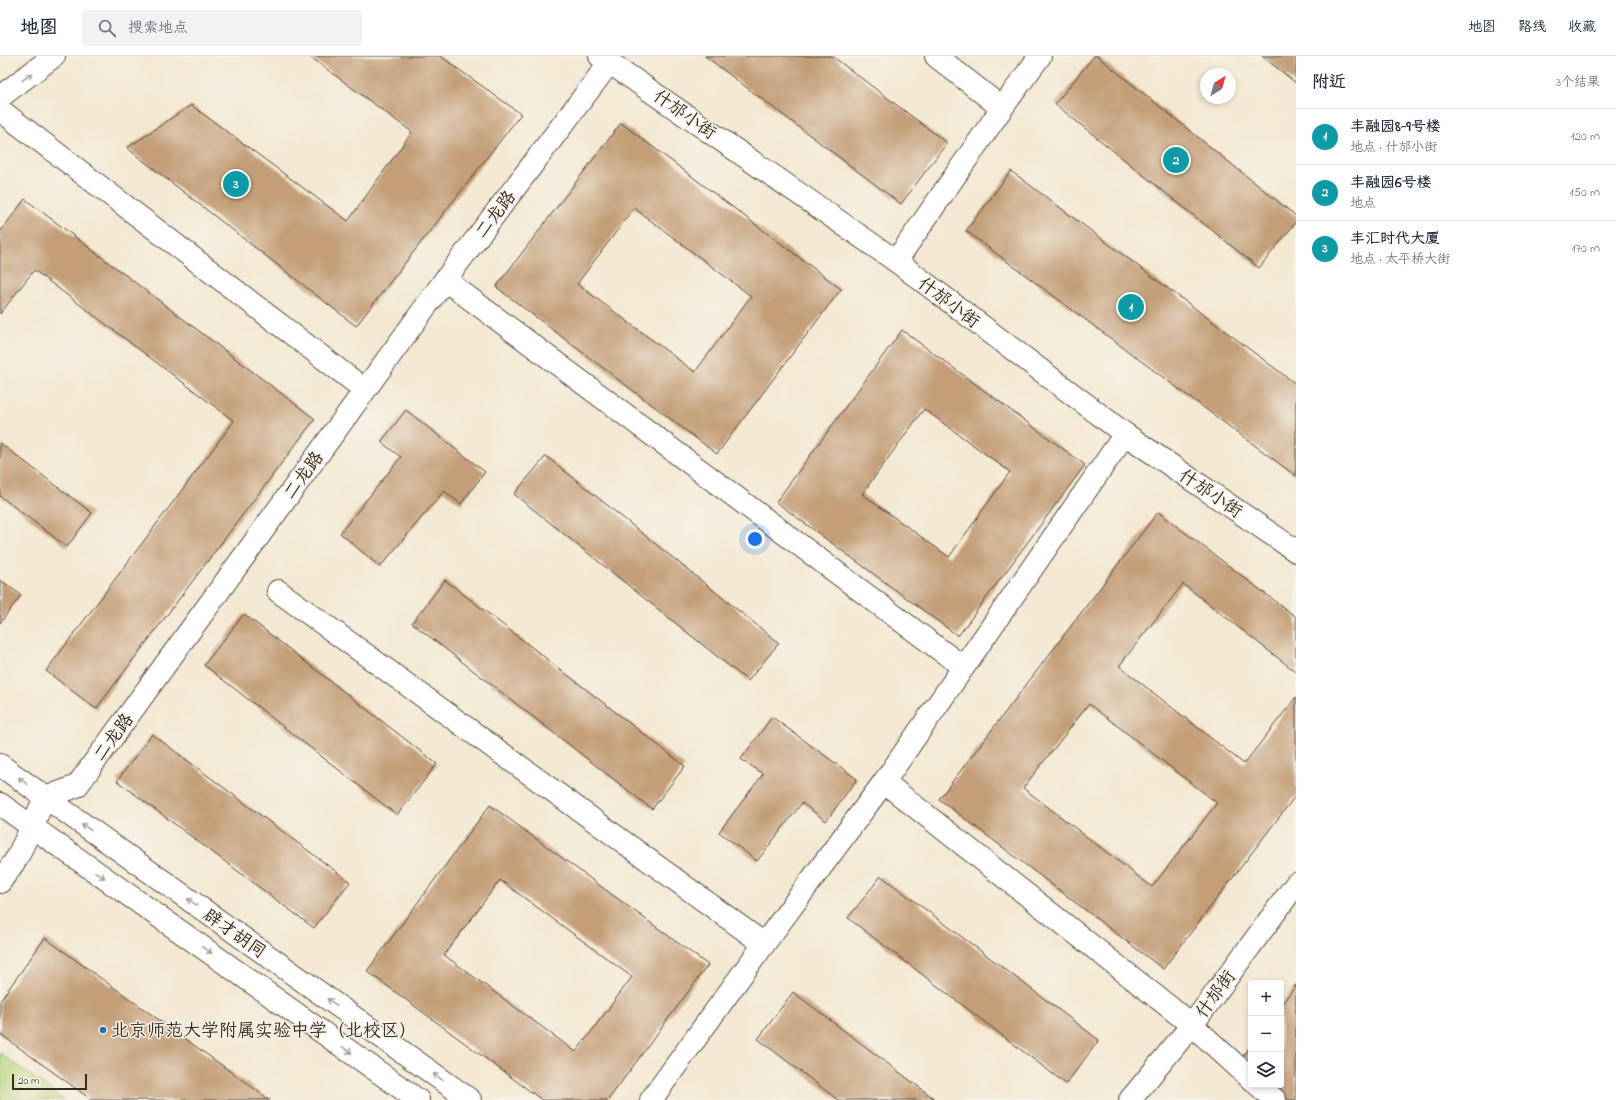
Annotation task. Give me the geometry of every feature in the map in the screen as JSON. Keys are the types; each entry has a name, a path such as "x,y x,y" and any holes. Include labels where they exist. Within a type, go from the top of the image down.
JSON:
{"street":[{"path":"0,97 54,56"},
{"path":"936,56 1002,108"},
{"path":"896,261 1002,108 1040,56"},
{"name":"什邡小街","path":"605,59 896,261 1125,434 1296,550"},
{"name":"二龙路","path":"45,798 77,786 605,59"},
{"path":"0,110 365,390"},
{"path":"445,280 963,667"},
{"path":"651,1100 884,782 1125,434"},
{"path":"278,591 764,944"},
{"name":"辟才胡同","path":"0,764 45,798 470,1100"},
{"path":"884,782 1192,1026 1248,1076"},
{"path":"0,882 17,858 45,798"},
{"name":"辟才胡同","path":"0,804 418,1100"},
{"name":"什邡街","path":"1130,1100 1192,1026 1296,884"},
{"path":"1261,1088 1275,1100"}],"green space":[{"path":"0,1053 64,1100 0,1100"}],"building":[{"path":"309,56 440,56 521,114 356,326 127,148 191,105 348,221 412,132"},
{"path":"705,56 832,56 947,143 901,204"},
{"path":"1094,56 1097,56 1296,216 1296,222 1259,268 1055,104"},
{"path":"1262,56 1296,56 1296,83"},
{"path":"621,123 841,289 717,454 496,287","holes":["634,208 751,296 695,372 577,284"]},
{"path":"1011,171 1296,384 1296,476 966,231"},
{"path":"25,199 315,419 96,709 46,671 234,421 34,270 0,314 0,232"},
{"path":"902,330 1085,465 958,636 776,502","holes":["924,409 1010,472 949,557 862,494"]},
{"path":"406,410 485,472 461,504 444,491 380,567 340,533 401,457 381,442"},
{"path":"0,443 92,513 67,547 0,496"},
{"path":"546,456 779,643 748,681 514,494"},
{"path":"1158,512 1296,617 1296,672 1183,584 1119,666 1244,764 1296,697 1296,795 1163,969 939,799","holes":["1089,704 1217,803 1152,887 1023,788"]},
{"path":"0,580 21,595 0,623"},
{"path":"445,580 685,766 652,809 412,623"},
{"path":"244,614 437,764 397,815 204,665"},
{"path":"772,717 857,779 826,821 802,803 757,861 719,832 763,774 741,759"},
{"path":"152,734 350,882 314,928 117,781"},
{"path":"490,805 708,965 608,1100 542,1100 367,971","holes":["500,880 632,977 576,1052 444,955"]},
{"path":"881,876 1099,1040 1066,1084 848,918"},
{"name":"北京师范大学附属实验中学（北校区）","path":"45,938 270,1100 92,1100 0,1034 0,1001"},
{"path":"1296,985 1296,1100 1290,1100 1273,1088 1284,1088 1284,1001"},
{"path":"793,992 936,1100 838,1100 758,1039"},
{"path":"1248,1049 1248,1069 1239,1062"}],"place":[{"name":"丰融园6号楼","path":"1176,160"},
{"name":"丰汇时代大厦","path":"236,184"},
{"name":"丰融园8-9号楼","path":"1131,307"},
{"name":"北京师范大学附属实验中学（北校区）","path":"103,1030"}]}
